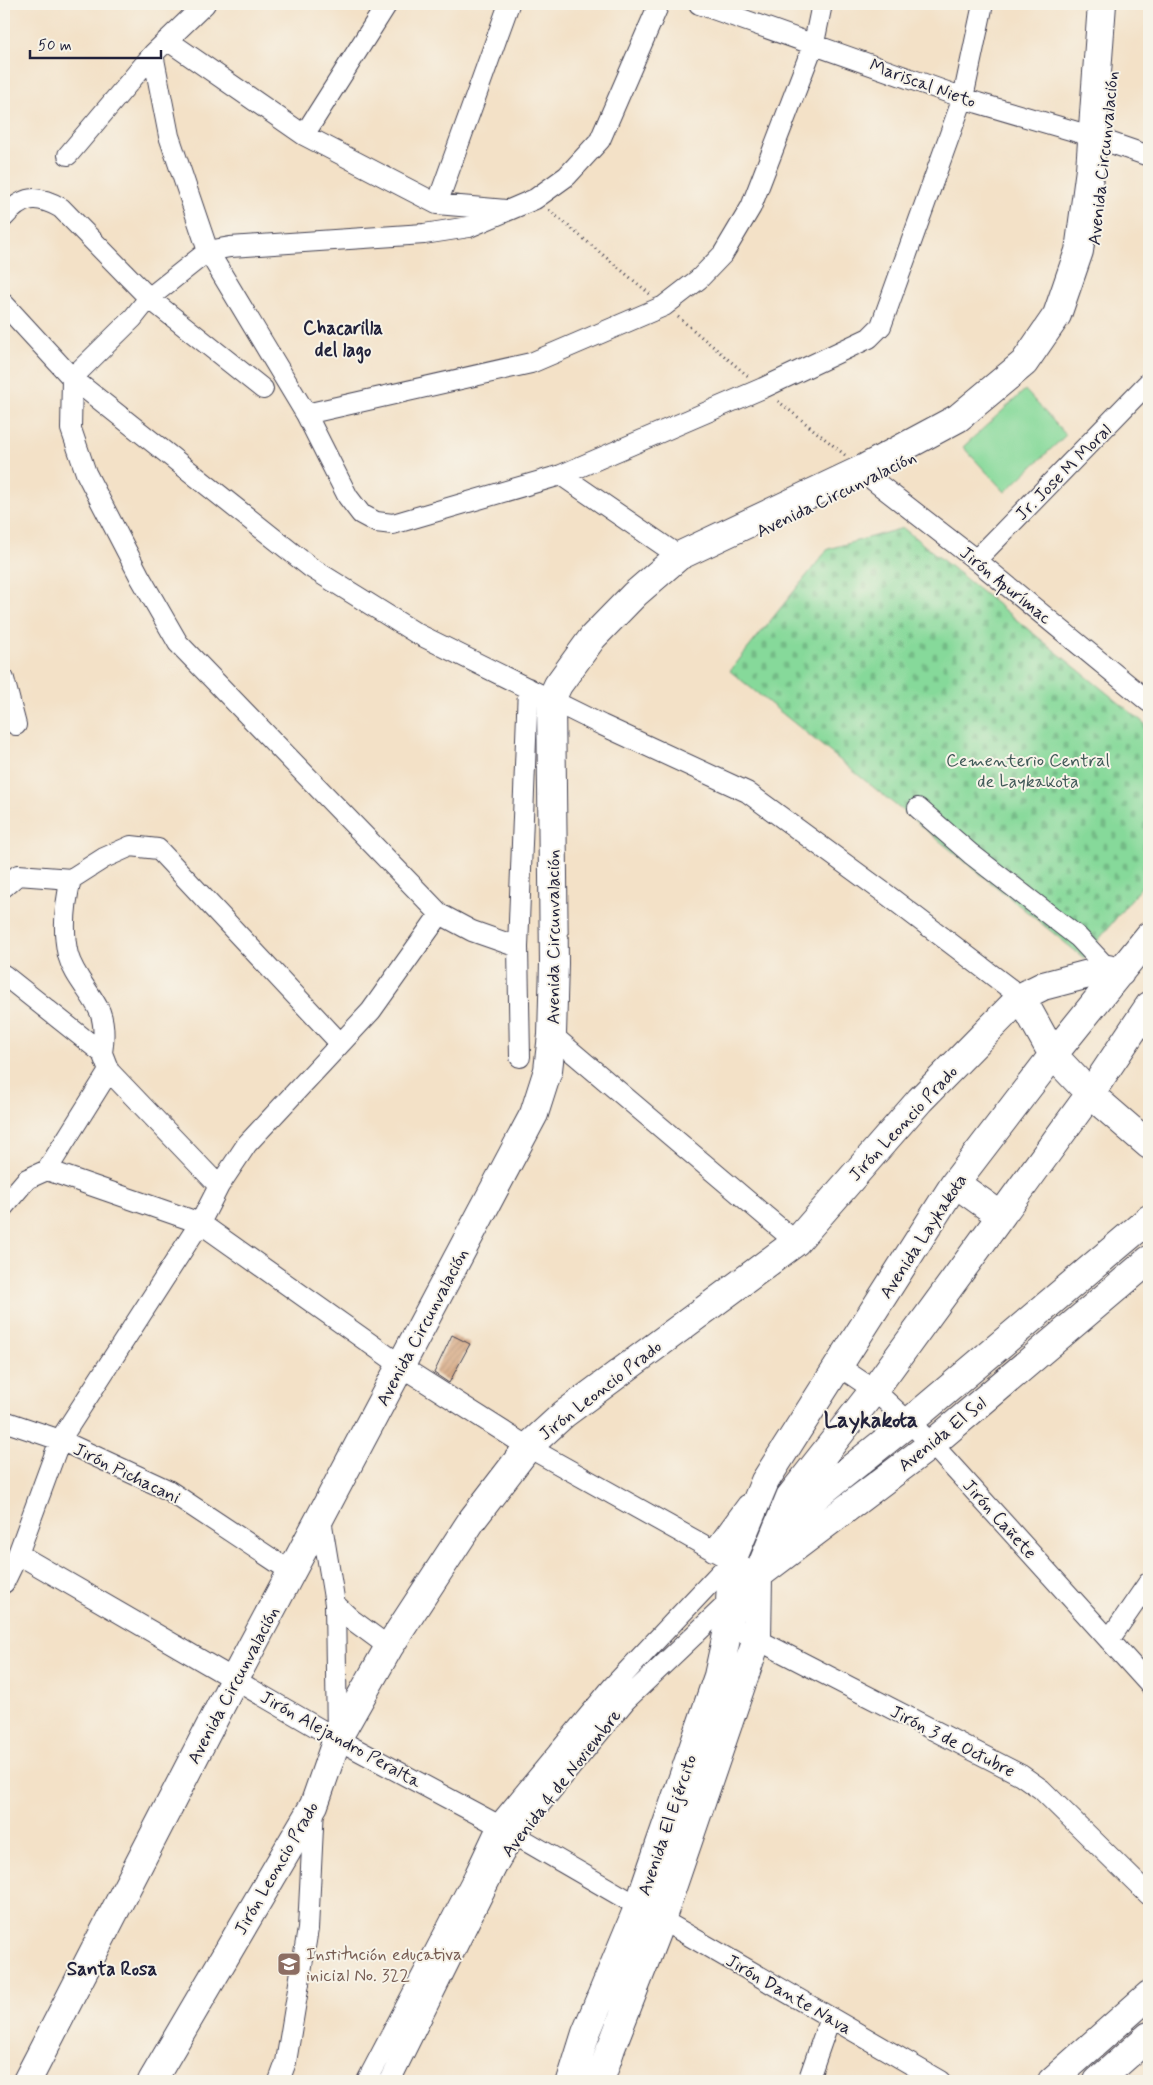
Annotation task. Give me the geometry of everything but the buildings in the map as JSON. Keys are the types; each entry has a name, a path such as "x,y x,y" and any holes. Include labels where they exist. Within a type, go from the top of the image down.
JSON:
{"main road":[{"name":"Avenida Circunvalación","path":"27,2081 234,1680 293,1573 534,1114 548,1070 552,1035 554,963 539,694 558,685 593,637 635,594 679,556 743,539 986,417 1030,378 1070,324 1094,254 1105,174 1099,138 1102,4"},
{"name":"Avenida Circunvalación","path":"1099,138 1117,4"},
{"name":"Avenida Laykakota","path":"722,1556 765,1481 840,1367 955,1183 1053,1055 1114,971 1149,936"},
{"name":"Jirón Leoncio Prado","path":"152,2081 314,1806 337,1739 389,1647 472,1520 528,1448 564,1414 796,1242 920,1100 1021,997 1044,986 1114,971"},
{"path":"1021,997 1053,1055 1090,1094 1149,1145"},
{"path":"758,1575 790,1497 874,1390 1090,1094 1149,1006"},
{"path":"955,1183 1001,1216"},
{"name":"Avenida El Sol","path":"722,1556 777,1528 908,1423 1149,1218"},
{"name":"Avenida El Sol","path":"730,1613 758,1575 932,1444 1149,1260"},
{"name":"Avenida El Ejército","path":"600,2081 718,1676 730,1613 722,1556"},
{"name":"Avenida El Ejército","path":"571,2081 586,2033 650,1914 757,1639 758,1575"},
{"path":"1052,2081 1149,1995"},
{"path":"1098,2081 1149,2036"}],"street":[{"path":"68,155 153,54 205,4"},
{"path":"304,135 387,4"},
{"path":"437,204 509,4"},
{"path":"518,947 472,931 440,914 178,643 140,577 86,473 71,429 72,378 133,318 150,298 208,251 230,247 424,234 469,228 535,199 568,176 600,140 659,4"},
{"name":"Mariscal Nieto","path":"699,4 963,98 1099,138 1149,156"},
{"path":"306,414 531,363 664,306 699,280 723,254 751,207 814,44 822,4"},
{"path":"153,54 171,144 208,251 306,414 348,497 361,514 376,522 393,524 561,475 763,388 869,338 881,326 963,98 983,4"},
{"path":"167,40 304,135 437,204 511,211"},
{"path":"7,206 32,198 45,199 61,208 150,298 263,389"},
{"path":"4,304 72,378 310,567 416,633 539,694 747,792 886,894 1021,997"},
{"name":"Jr. Jose M Moral","path":"976,560 1149,382"},
{"path":"561,475 679,556"},
{"name":"Jirón Apurímac","path":"868,475 976,560 1149,702"},
{"path":"4,679 16,726"},
{"path":"520,1057 518,947 539,694"},
{"path":"918,808 971,854 1078,937 1114,971"},
{"path":"4,887 18,876 71,879 104,858 131,846 158,848 340,1043"},
{"path":"4,1206 27,1179 47,1170 106,1062 100,1012 81,984 69,956 65,934 65,903 71,879"},
{"path":"4,1583 18,1554 60,1440 200,1223 219,1186 247,1144 371,1011 440,914"},
{"path":"4,975 106,1062 219,1186"},
{"path":"552,1035 796,1242"},
{"path":"47,1170 200,1223 401,1366 528,1448 758,1575"},
{"name":"Jirón Cañete","path":"840,1367 874,1390 932,1444 1149,1684"},
{"name":"Jirón Pichacani","path":"4,1420 60,1440 168,1490 293,1573"},
{"path":"321,1519 335,1604 337,1739"},
{"name":"Jirón Alejandro Peralta","path":"18,1554 337,1739 498,1825 650,1914"},
{"name":"Avenida 4 de Noviembre","path":"390,2081 497,1866 515,1835 722,1556"},
{"path":"1109,1640 1149,1582"},
{"path":"335,1604 351,1619 389,1647"},
{"path":"367,2081 474,1876 498,1825 619,1693 730,1613"},
{"name":"Jirón 3 de Octubre","path":"730,1613 757,1639 1022,1775 1041,1789 1149,1895"},
{"path":"279,2081 286,2062 308,1929 314,1806"},
{"name":"Jirón Dante Nava","path":"650,1914 940,2081"},
{"path":"808,2081 830,2018"}],"path":[{"path":"763,388 868,475"}],"green space":[{"path":"1025,390 1066,435 1005,492 963,447"},
{"name":"Cementerio Central de Laykakota","path":"903,528 1149,727 1149,877 1084,958 730,671 828,549"}],"place":[{"name":"Institución educativa inicial No. 322","path":"289,1964"}],"district":[{"name":"Chacarilla del lago","path":"343,338"},
{"name":"Laykakota","path":"871,1419"},
{"name":"Santa Rosa","path":"112,1968"}]}
